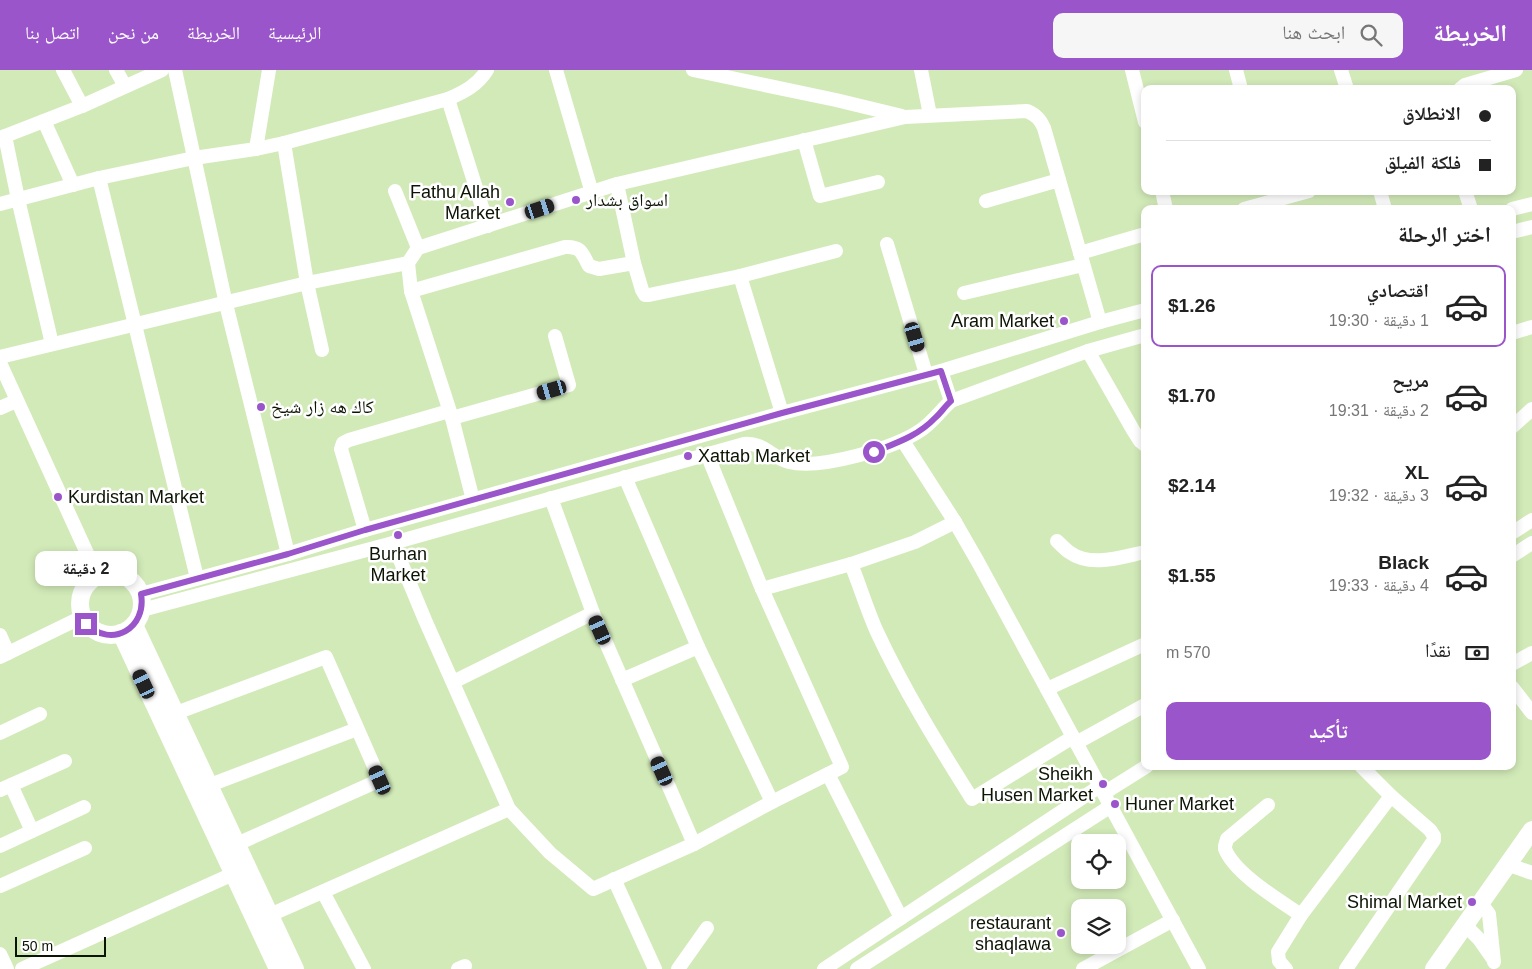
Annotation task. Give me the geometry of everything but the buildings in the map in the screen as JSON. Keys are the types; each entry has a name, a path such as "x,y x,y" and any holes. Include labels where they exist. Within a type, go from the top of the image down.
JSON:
{"street":[{"path":"63,70 82,106"},
{"path":"116,70 125,86"},
{"path":"52,344 3,137 82,106 162,70"},
{"path":"256,149 269,70"},
{"path":"0,204 99,178 194,158 284,143 448,99 478,82 487,70"},
{"path":"556,70 592,193"},
{"path":"693,70 836,100 905,117"},
{"path":"921,70 930,115"},
{"path":"1132,70 1141,106"},
{"path":"1236,70 1240,85"},
{"path":"1341,70 1346,85"},
{"path":"1465,85 1516,70"},
{"path":"177,74 226,304 288,554"},
{"path":"448,99 488,226"},
{"path":"472,500 451,414 411,291 408,263 418,248 617,184 905,117 1027,111 1035,114 1044,128 1100,322"},
{"path":"44,120 73,185"},
{"path":"804,140 820,196 878,182"},
{"path":"284,143 307,283 322,350"},
{"path":"99,178 197,578"},
{"path":"986,201 1059,180"},
{"path":"617,184 634,263 642,290 649,296 740,276 836,251"},
{"path":"395,191 418,248"},
{"path":"1253,205 1271,197 1284,195"},
{"path":"1516,208 1532,204"},
{"path":"1516,231 1532,227"},
{"path":"964,293 1082,259 1141,236"},
{"path":"887,244 926,374"},
{"path":"411,291 564,247 574,246 579,250 589,266 599,269 634,263"},
{"path":"0,357 307,283 408,263"},
{"path":"740,276 782,413"},
{"path":"278,969 233,874 134,615 138,587 127,576 112,572 97,575 86,584 80,597 80,610 82,617 92,629 98,633 113,635 134,615 197,578 288,554 365,530 782,413 941,371 1141,311"},
{"path":"1516,332 1532,327"},
{"path":"365,530 341,450 343,443 569,385 555,336"},
{"path":"134,615 744,444 753,443 760,445 773,455 788,462 805,464 822,463 874,452 903,441 922,430 951,401 1088,351 1141,336"},
{"path":"1088,351 1132,430 1141,442"},
{"path":"0,363 16,402 97,575"},
{"path":"941,371 951,401"},
{"path":"0,408 16,402"},
{"path":"1516,423 1532,409"},
{"path":"754,421 760,445"},
{"path":"903,441 955,522 1200,969"},
{"path":"393,543 509,809 550,853 593,889 694,844 842,767 762,589 707,454"},
{"path":"625,477 698,646 772,802"},
{"path":"551,498 593,613 694,844"},
{"path":"1516,530 1532,520"},
{"path":"762,589 851,564 915,542 955,522"},
{"path":"1057,541 1068,552 1091,561 1141,553"},
{"path":"851,564 894,667 934,740 972,799 1075,740 1141,707"},
{"path":"453,682 593,613"},
{"path":"134,615 176,713 296,969"},
{"path":"0,635 4,655 82,617"},
{"path":"622,680 698,646"},
{"path":"1047,690 1141,646"},
{"path":"1516,662 1532,653"},
{"path":"176,713 326,658 380,780 237,844"},
{"path":"1516,692 1532,713"},
{"path":"0,733 40,714"},
{"path":"210,785 357,729"},
{"path":"32,831 6,788 65,761"},
{"path":"824,969 1102,790 1141,770"},
{"path":"1346,969 1434,840 1430,830 1365,770"},
{"path":"828,774 901,918"},
{"path":"1286,969 1279,961 1278,952 1302,915 1391,796"},
{"path":"1268,805 1227,839 1225,849 1238,867 1262,889 1302,915"},
{"path":"857,969 1110,806"},
{"path":"0,846 84,807"},
{"path":"270,916 509,809"},
{"path":"1434,969 1532,830"},
{"path":"0,886 85,848"},
{"path":"1509,865 1532,873"},
{"path":"22,969 233,874"},
{"path":"614,879 655,969"},
{"path":"323,892 364,969"},
{"path":"1482,903 1489,914 1495,965"},
{"path":"1085,969 1173,920"},
{"path":"1466,925 1484,946 1495,965"},
{"path":"678,969 707,928"},
{"path":"0,954 7,969"}],"place":[{"name":"اسواق بشدار","path":"576,200"},
{"name":"Fathu Allah Market","path":"510,202"},
{"name":"Aram Market","path":"1064,321"},
{"name":"كاك هه زار شيخ","path":"261,407"},
{"name":"Xattab Market","path":"688,456"},
{"name":"Kurdistan Market","path":"58,497"},
{"name":"Burhan Market","path":"398,535"},
{"name":"Sheikh Husen Market","path":"1103,784"},
{"name":"Huner Market","path":"1115,804"},
{"name":"Shimal Market","path":"1472,902"},
{"name":"restaurant shaqlawa","path":"1061,933"}],"route":[{"path":"86,624 98,633 113,635 121,633 128,630 139,618 142,610 141,594 782,413 941,371 951,401 922,430 903,441 874,452"}]}
